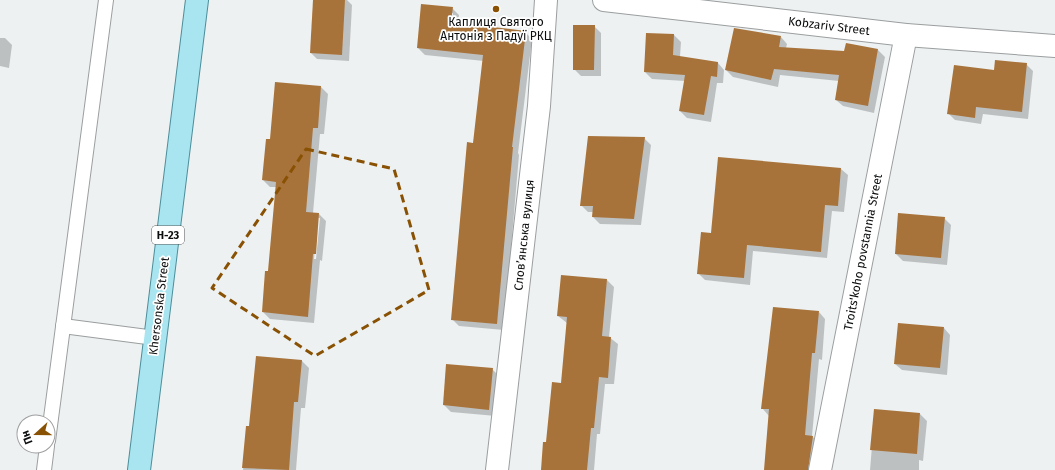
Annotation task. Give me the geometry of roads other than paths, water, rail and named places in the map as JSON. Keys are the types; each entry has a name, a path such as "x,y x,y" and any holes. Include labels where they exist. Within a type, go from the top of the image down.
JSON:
{"main road":[{"name":"Khersonska Street","path":"139,470 197,0"}],"street":[{"name":"Словʼянська вулиця","path":"498,470 539,106 546,0"},
{"name":"Kobzariv Street","path":"604,0 906,35 1055,46"},
{"name":"Troits'koho povstannia Street","path":"820,470 906,35"}],"lane":[{"path":"52,414 106,0"},
{"path":"63,326 155,338"},
{"path":"44,470 46,454"}],"place":[{"name":"Каплиця Святого Антонія з Падуї РКЦ","path":"496,9"}]}
